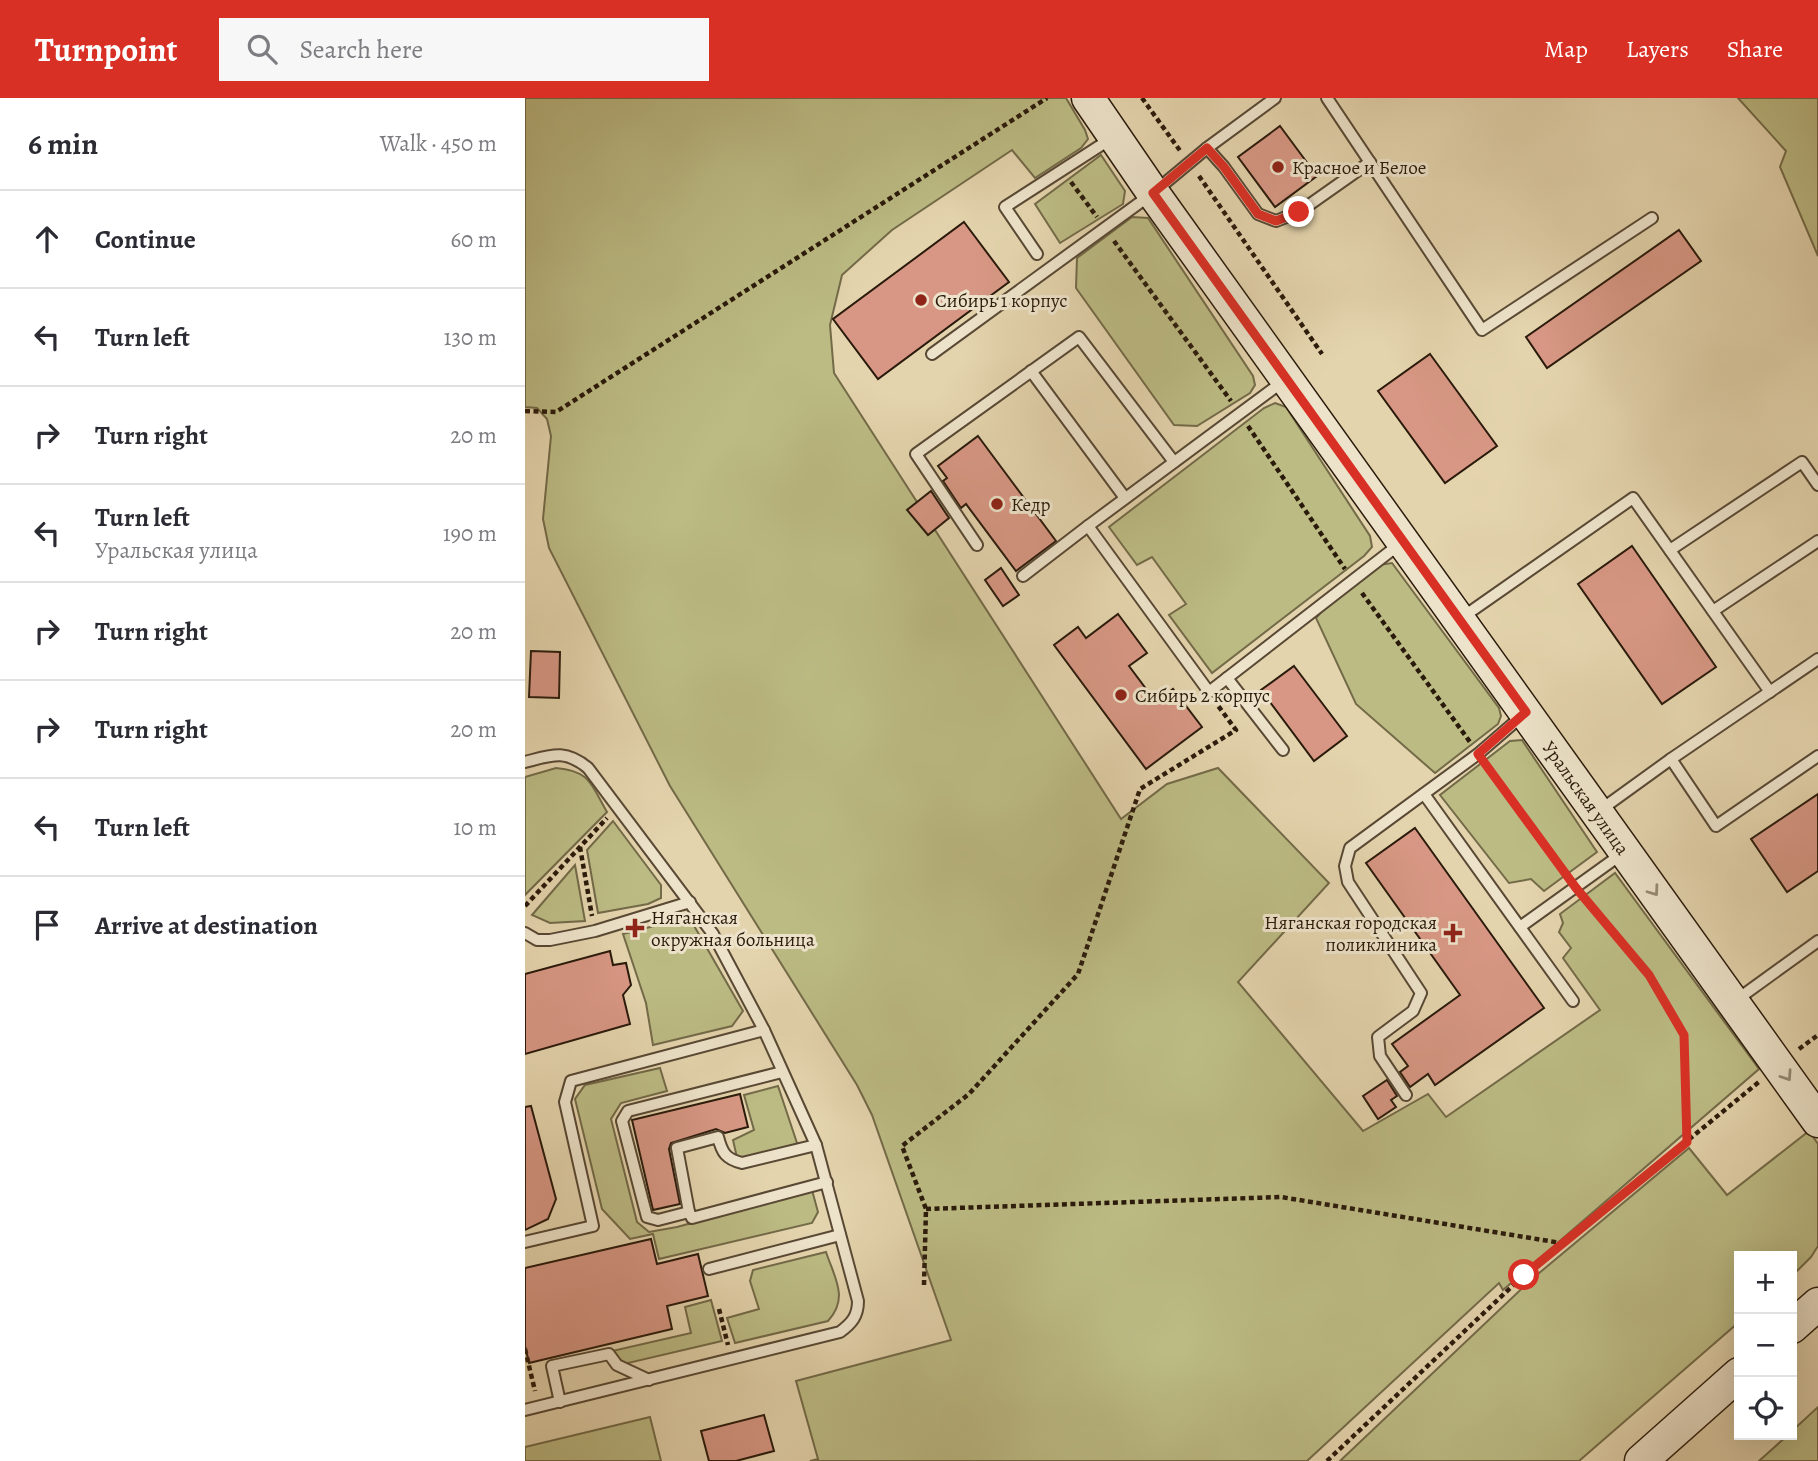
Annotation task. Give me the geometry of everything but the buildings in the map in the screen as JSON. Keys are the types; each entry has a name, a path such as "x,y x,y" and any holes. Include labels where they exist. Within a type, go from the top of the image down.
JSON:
{"street":[{"name":"Уральская улица","path":"1088,98 1153,193 1818,1121"},
{"path":"1797,1323 1818,1304"},
{"path":"1641,1461 1736,1377"}],"lane":[{"path":"932,354 1153,193 1207,148 1275,98"},
{"path":"1328,98 1482,330 1653,218"},
{"path":"1037,254 1005,207 1114,137"},
{"path":"1207,148 1258,214 1276,221 1299,212 1370,162"},
{"path":"977,545 916,454 1079,337 1174,462"},
{"path":"1031,371 1125,498"},
{"path":"1023,576 1288,378"},
{"path":"1670,550 1803,462 1818,485"},
{"path":"1460,619 1633,498 1770,692"},
{"path":"1088,526 1209,692 1403,541"},
{"path":"1713,611 1818,541"},
{"path":"1597,813 1818,659"},
{"path":"1227,678 1283,750"},
{"path":"1406,1095 1380,1056 1378,1037 1413,1012 1421,993 1348,882 1345,866 1350,848 1478,754 1526,712"},
{"path":"525,762 556,755 575,757 589,768 713,934 764,1030 816,1145 858,1301 858,1313 851,1324 840,1332 525,1410"},
{"path":"1671,759 1716,825 1818,756"},
{"path":"1424,794 1573,1002"},
{"path":"1520,927 1625,851"},
{"path":"525,933 537,940 550,940 595,931 690,902"},
{"path":"1734,1002 1818,942"},
{"path":"525,1242 593,1226 565,1102 571,1081 764,1030"},
{"path":"689,1212 658,1220 647,1217 622,1121 628,1111 782,1072"},
{"path":"816,1145 741,1163 730,1160 721,1151 718,1137 677,1148 689,1212 692,1218 827,1182"},
{"path":"709,1269 840,1235"},
{"path":"560,1402 552,1366 609,1354 617,1365 649,1380"}],"path":[{"path":"525,411 556,412 1047,98"},
{"path":"1142,98 1322,354"},
{"path":"1062,170 1240,414 1353,581 1478,754 1576,888 1649,975 1684,1035 1687,1142"},
{"path":"924,1285 926,1209 902,1146 969,1094 1078,974 1140,789 1236,730 1209,692"},
{"path":"525,906 618,807"},
{"path":"580,848 595,931"},
{"path":"1328,1461 1524,1275 1818,1035"},
{"path":"926,1209 1281,1197 1562,1244"},
{"path":"719,1309 728,1347"},
{"path":"525,1349 536,1395 525,1397"}],"shaded area":[{"path":"525,98 1066,98 1088,139 1081,148 1035,178 1012,150 892,230 842,275 830,325 834,373 1121,819 1167,784 1218,768 1329,883 1238,982 1363,1131 1428,1094 1446,1117 1600,1010 1563,958 1571,948 1559,932 1563,923 1560,914 1615,873 1759,1069 1503,1290 1499,1283 1307,1461 810,1461 818,1459 796,1381 951,1340 872,1115 857,1085 670,786 549,548 543,519 551,436 547,419 537,408 525,407"},
{"path":"1738,98 1818,98 1818,256 1780,167 1786,151"},
{"path":"1101,155 1125,191 1123,204 1060,243 1035,204"},
{"path":"1132,217 1148,218 1253,376 1255,385 1250,393 1197,426 1174,425 1076,288 1077,258"},
{"path":"1275,403 1286,407 1370,536 1372,547 1364,556 1212,673 1169,615 1186,604 1152,557 1137,565 1109,527 1264,408"},
{"path":"1392,563 1499,708 1501,716 1498,724 1435,773 1356,704 1316,618 1379,565"},
{"path":"1522,740 1597,852 1544,891 1531,879 1509,883 1440,795 1510,741"},
{"path":"556,768 576,772 589,781 607,812 525,895 525,777"},
{"path":"613,821 661,885 661,898 648,904 598,913 587,850"},
{"path":"575,865 585,921 550,923 532,915"},
{"path":"689,917 743,1011 732,1026 653,1045 646,1003 623,934"},
{"path":"660,1068 667,1091 621,1103 611,1119 637,1222 649,1232 677,1227 812,1190 818,1212 812,1223 659,1259 653,1234 630,1239 602,1209 575,1099 585,1085"},
{"path":"778,1086 798,1146 738,1162 733,1140 754,1130 744,1095"},
{"path":"1809,1131 1818,1144 1818,1246 1811,1257 1797,1271 1797,1251 1734,1251 1734,1326 1579,1461 1340,1461 1532,1279 1689,1148 1727,1195"},
{"path":"826,1252 839,1296 838,1304 828,1321 735,1343 727,1318 759,1309 750,1281 753,1270"},
{"path":"711,1300 722,1341 624,1364 612,1351 691,1333 685,1307"},
{"path":"1818,1407 1818,1461 1759,1461 1782,1440 1797,1440 1797,1426"},
{"path":"650,1417 661,1461 525,1461 525,1447"}],"place":[{"name":"Красное и Белое","path":"1278,167"},
{"name":"Сибирь 1 корпус","path":"921,300"},
{"name":"Кедр","path":"997,504"},
{"name":"Сибирь 2 корпус","path":"1121,695"},
{"name":"Няганская окружная больница","path":"635,928"},
{"name":"Няганская городская поликлиника","path":"1453,933"}],"route":[{"path":"1299,212 1276,221 1258,214 1207,148 1153,193 1526,712 1478,754 1576,888 1649,975 1684,1035 1687,1142 1524,1275"}]}
